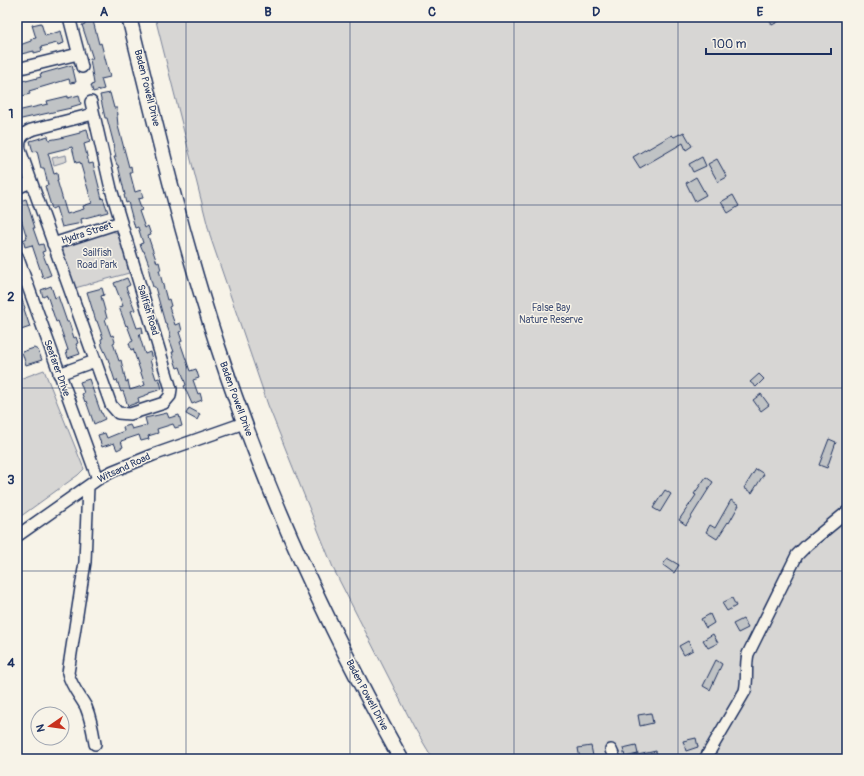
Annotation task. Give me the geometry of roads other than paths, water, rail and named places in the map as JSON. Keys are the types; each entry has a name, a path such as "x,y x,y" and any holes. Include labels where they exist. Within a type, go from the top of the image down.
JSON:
{"main road":[{"name":"Baden Powell Drive","path":"129,17 181,225 216,343 244,422 278,509 308,577 342,648 401,759"}],"street":[{"path":"69,17 82,67"},
{"path":"17,69 78,54"},
{"name":"Sailfish Road","path":"91,102 111,189 170,384 170,396 164,403 130,414 118,413 111,404 19,145 23,135 31,130 93,114"},
{"path":"17,188 32,182"},
{"name":"Hydra Street","path":"53,244 121,222"},
{"name":"Seafarer Drive","path":"17,256 98,479"},
{"path":"59,374 96,361"},
{"name":"Witsand Road","path":"17,536 98,479 132,463 244,422"},
{"path":"88,486 85,562 68,674 69,680 86,708 90,719 95,744"},
{"path":"705,759 745,691 745,667 748,654 797,555 847,512"}],"park label":[{"name":"Sailfish Road Park","path":"97,258"},
{"name":"False Bay Nature Reserve","path":"551,314"}]}
